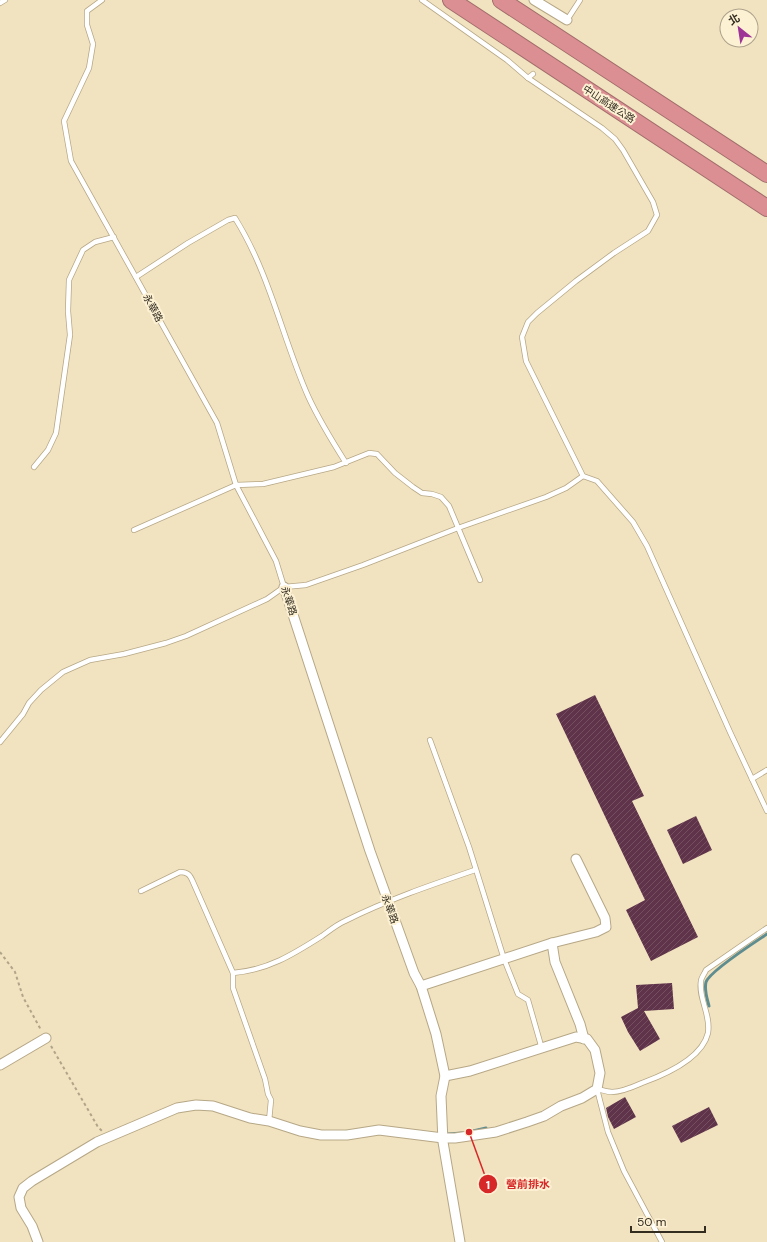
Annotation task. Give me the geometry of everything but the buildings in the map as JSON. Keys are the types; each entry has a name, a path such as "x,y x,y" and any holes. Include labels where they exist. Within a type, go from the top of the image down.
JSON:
{"highway":[{"name":"中山高速公路","path":"451,0 767,208"},
{"path":"501,0 767,174"}],"street":[{"path":"534,0 566,22"},
{"name":"永華路","path":"284,587 370,851 414,973 421,986 436,1034 445,1076 441,1096 443,1138 460,1242"},
{"path":"421,986 552,943 596,932 606,927 605,918 576,859"},
{"path":"38,1242 32,1226 21,1208 19,1197 23,1188 32,1180 90,1146 177,1108 196,1105 213,1106 250,1118 269,1121 300,1131 321,1135 347,1135 379,1130 443,1138 496,1132 544,1116 561,1106 582,1098 597,1089 600,1073 595,1050 584,1038 580,1024 555,962 552,943"},
{"path":"445,1076 470,1071 576,1037 584,1038"},
{"path":"0,1065 46,1038"}],"lane":[{"path":"0,2 5,0"},
{"name":"永華路","path":"102,0 87,12 87,25 93,44 89,68 64,121 71,161 217,423 236,485 276,561 284,587"},
{"path":"422,0 508,60 528,78 602,128 615,139 653,202 657,215 648,231 595,267 537,313 528,322 522,337 526,361 583,476 597,481 633,522 647,546 767,811"},
{"path":"566,22 580,0"},
{"path":"528,78 533,74"},
{"path":"136,277 188,243 228,220 235,218 256,257 278,311 308,396 325,430 346,463"},
{"path":"34,467 48,450 56,433 70,335 68,310 69,280 83,250 95,242 114,238"},
{"path":"134,530 236,485 263,484 334,467 369,453 377,454 395,473 413,487 422,493 441,497 449,506 480,580"},
{"path":"0,742 41,690 63,672 90,660 124,654 186,636 267,599 284,587 306,585 363,565 458,528 546,497 566,488 583,476"},
{"path":"430,740 468,847 504,959 518,994 528,1000 542,1049"},
{"path":"752,779 767,770"},
{"path":"233,974 255,971 286,958 343,922 388,901 475,870"},
{"path":"141,891 180,872 188,873 233,974 234,988 271,1100 269,1121"},
{"path":"662,1242 624,1171 608,1132 597,1089 613,1092 633,1087 676,1069 691,1057 704,1044 708,1033 708,1017 702,995 701,981 706,970 767,928"}],"path":[{"path":"0,952 14,972 23,997 98,1128 112,1137"}],"waterway":[{"path":"709,1006 705,988 709,977 767,934"},
{"path":"473,1131 486,1128"},
{"path":"448,1134 462,1133"}],"place":[{"name":"營前排水","path":"469,1132"}]}
